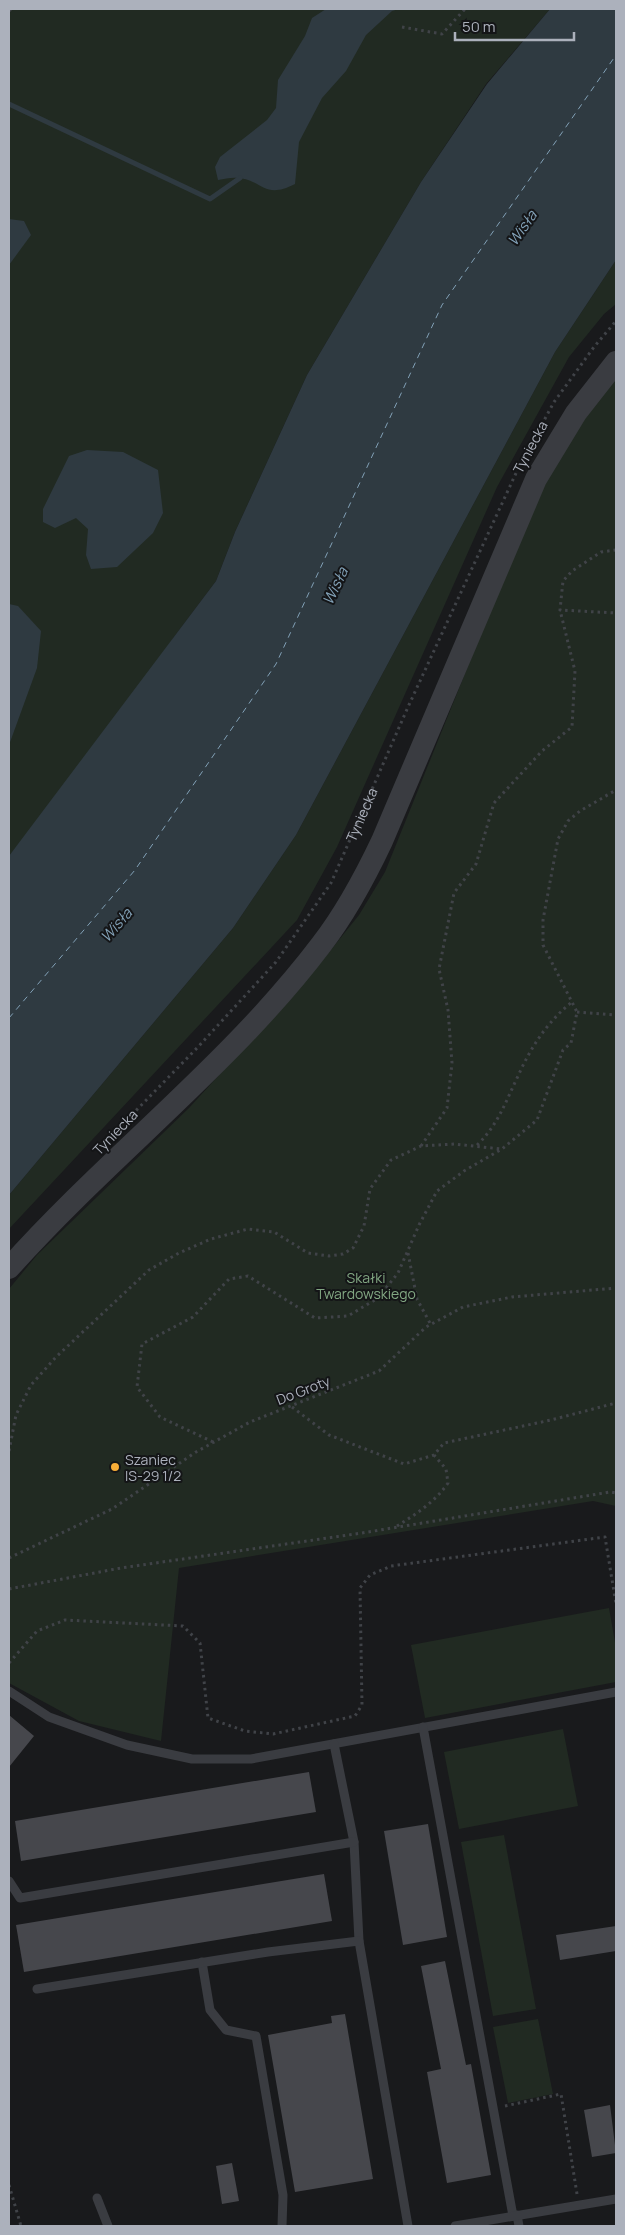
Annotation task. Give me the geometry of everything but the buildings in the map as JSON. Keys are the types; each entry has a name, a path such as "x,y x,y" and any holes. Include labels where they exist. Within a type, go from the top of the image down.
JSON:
{"street":[{"name":"Tyniecka","path":"9,1268 266,1013 322,944 369,869 382,841 536,479 576,413 616,362"}],"lane":[{"path":"9,1691 48,1717 127,1745 192,1759 251,1759 616,1692"},
{"path":"423,1727 515,2215 519,2226"},
{"path":"334,1744 354,1842 359,1941 408,2226"},
{"path":"9,1881 20,1898 354,1842"},
{"path":"37,1989 268,1952 359,1941"},
{"path":"202,1962 210,2010 226,2030 256,2036 283,2195 282,2226"},
{"path":"97,2198 108,2226"},
{"path":"455,2226 616,2199"}],"path":[{"path":"402,27 442,34 465,9"},
{"name":"Tyniecka","path":"116,1132 276,962 331,883 408,707 507,490 554,402 594,347 616,321"},
{"path":"421,1146 447,1108 452,1062 448,1010 438,969 454,893 476,864 494,803 542,751 572,727 575,671 560,610 563,581 572,571 601,552 616,550"},
{"path":"560,610 616,613"},
{"path":"213,1442 160,1417 136,1387 142,1344 193,1317 229,1279 248,1276 316,1318 348,1316 378,1298 398,1273 438,1191 464,1171 502,1149 537,1120 563,1050 571,1043 577,1012 543,945 543,920 558,839 568,822 580,811 616,790"},
{"path":"477,1145 491,1132 536,1042 549,1023 572,1002"},
{"path":"577,1012 616,1014"},
{"path":"9,1451 16,1415 31,1384 56,1356 149,1270 179,1252 210,1239 248,1229 274,1232 308,1253 329,1256 343,1254 353,1248 364,1226 370,1189 391,1160 421,1146 454,1144 502,1149"},
{"path":"407,1252 417,1299 430,1325"},
{"name":"Do Groty","path":"9,1558 112,1510 196,1452 250,1422 378,1371 430,1325 463,1307 512,1297 616,1288"},
{"path":"291,1406 329,1435 404,1464 434,1455 444,1443 551,1420 616,1403"},
{"path":"394,1527 422,1510 441,1493 448,1483 446,1469 434,1455"},
{"path":"9,1589 121,1568 610,1492 616,1493"},
{"path":"9,1664 37,1631 65,1620 183,1626 200,1643 208,1718 245,1731 273,1734 355,1716 362,1705 360,1588 370,1575 391,1566 605,1536 616,1604"},
{"path":"506,2106 561,2094 579,2204"},
{"path":"9,2185 21,2226"}],"green space":[{"path":"9,9 550,9 486,84 421,182 307,375 235,532 216,581 174,637 93,756 9,856"},
{"path":"616,260 616,304 604,314 569,357 497,487 337,847 297,920 9,1229 9,1195 233,928 296,835 555,352"},
{"name":"Skałki Twardowskiego","path":"616,375 616,1506 593,1501 179,1568 161,1741 79,1721 9,1683 9,1289 37,1255 189,1108 313,972 359,915 385,872 533,505 560,452"},
{"path":"609,1608 616,1648 616,1682 425,1718 411,1645"},
{"path":"563,1729 578,1806 459,1829 444,1752"},
{"path":"504,1835 536,2009 493,2016 461,1842"},
{"path":"538,2019 553,2094 508,2103 493,2027"}],"water":[{"path":"326,9 399,9 392,11 366,35 346,71 322,98 299,142 295,184 277,190 270,190 246,179 231,178 218,180 215,167 220,157 267,120 276,108 278,80 305,36 312,18"},
{"name":"Wisła","path":"550,9 616,9 616,260 555,352 296,835 233,928 9,1195 9,856 216,581 235,532 307,375 421,182 487,84"},
{"path":"9,219 24,221 31,235 9,265"},
{"path":"87,450 123,452 158,470 163,513 153,533 117,567 91,569 86,555 88,529 76,518 55,528 43,522 43,509 69,456"},
{"path":"9,604 18,606 41,631 37,668 9,745"}],"waterway":[{"path":"9,104 210,199 240,178"}],"ferry route":[{"path":"9,1018 135,870 276,664 442,305 616,55"}],"place":[{"name":"Szaniec IS-29 1/2","path":"115,1467"}]}
